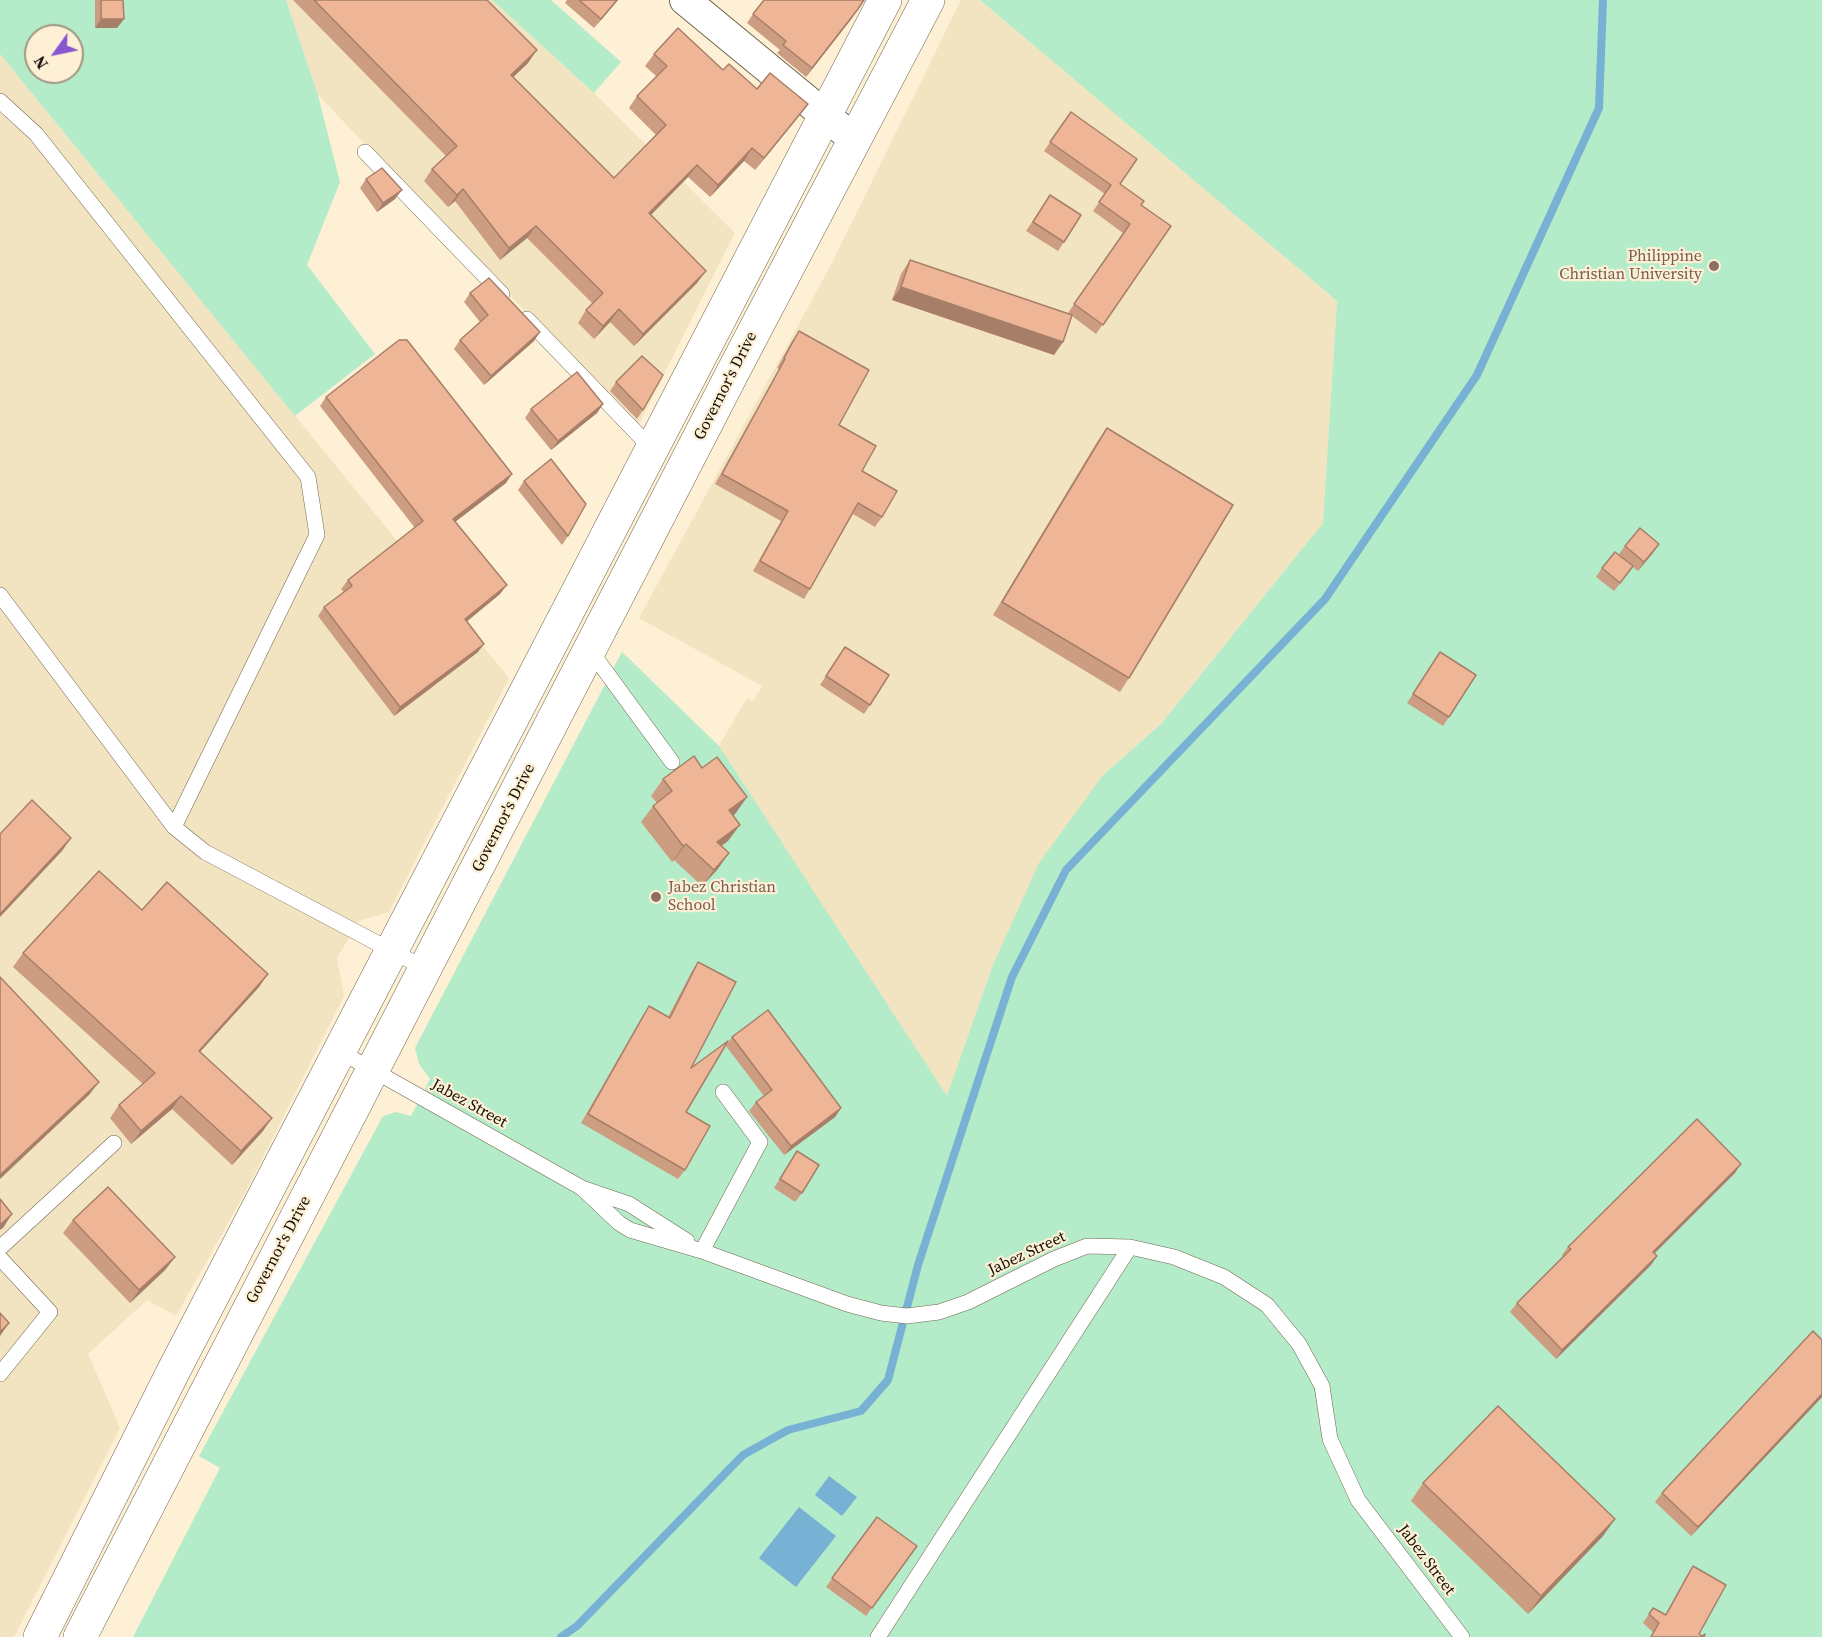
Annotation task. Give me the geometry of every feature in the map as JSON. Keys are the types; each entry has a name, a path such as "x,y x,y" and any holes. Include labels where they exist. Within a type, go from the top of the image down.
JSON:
{"highway":[{"path":"40,1637 174,1370 885,0"},
{"name":"Governor's Drive","path":"80,1637 928,0"}],"street":[{"path":"685,0 855,140"}],"lane":[{"path":"0,101 36,134 308,477 317,535 174,827"},
{"path":"365,152 652,449"},
{"path":"0,595 174,827 205,852 426,969"},
{"path":"590,650 672,762"},
{"name":"Jabez Street","path":"339,1052 582,1188 629,1204 702,1251"},
{"path":"702,1251 760,1142 723,1092"},
{"path":"0,1248 114,1143"},
{"name":"Jabez Street","path":"582,1188 619,1223 630,1230 702,1251 847,1304 881,1313 907,1316 939,1312 968,1302 1054,1259 1087,1246 1130,1247 1174,1257 1224,1277 1267,1305 1299,1344 1322,1386 1330,1439 1358,1500 1462,1637"},
{"path":"878,1637 1130,1247"},
{"path":"0,1258 50,1312 0,1374"}],"shaded area":[{"path":"286,0 492,0 594,93 735,233 637,428 318,95"},
{"path":"961,0 980,0 1337,301 1323,523 1161,724 1103,775 947,1097 415,1048 622,652 719,746 747,698 753,701 762,686 639,618 832,263"},
{"path":"0,54 509,678 389,912 359,921 337,958 344,996 245,1193 176,1316 147,1300 88,1354 120,1428 14,1637 0,1637"}],"green space":[{"path":"0,0 286,0 318,95 340,182 307,265 375,354 295,416 24,84 84,84 84,24 24,24 24,83 0,54"},
{"path":"492,0 551,0 621,62 594,93"},
{"path":"980,0 1822,0 1822,1637 133,1637 220,1468 199,1456 383,1116 396,1112 411,1116 421,1097 430,1079 419,1064 415,1048 622,652 719,746 947,1096 993,965 1039,863 1103,775 1161,724 1323,523 1337,301"}],"water":[{"path":"829,1476 857,1497 842,1516 815,1495"},
{"path":"799,1507 836,1536 796,1587 759,1558"}],"building":[{"path":"101,0 123,0 124,19 101,19"},
{"path":"314,0 487,0 537,50 511,75 614,178 666,125 637,96 667,66 654,54 678,28 723,70 729,64 757,89 770,73 808,104 764,158 752,148 718,185 697,165 649,213 706,271 643,334 619,309 603,326 586,310 603,293 536,226 509,248 463,189 457,195 432,169 457,146"},
{"path":"579,0 617,0 601,19"},
{"path":"764,0 864,0 812,68 783,45 786,41 753,14"},
{"path":"1071,112 1137,159 1120,184 1144,201 1141,205 1171,226 1103,325 1074,304 1130,224 1099,202 1111,185 1050,142"},
{"path":"382,168 402,190 383,203 366,179"},
{"path":"1050,195 1081,215 1064,242 1033,222"},
{"path":"910,260 1072,315 1063,342 901,287"},
{"path":"489,278 540,332 491,376 460,340 488,315 470,293"},
{"path":"799,331 869,370 839,425 876,446 862,471 897,491 882,517 858,503 810,589 760,561 788,511 722,474"},
{"path":"399,340 407,340 512,474 453,519 507,585 465,619 484,644 400,707 324,607 352,586 348,580 423,521 326,397"},
{"path":"642,356 663,375 643,410 616,382"},
{"path":"577,372 603,404 558,441 531,409"},
{"path":"1107,428 1233,505 1129,678 1002,602"},
{"path":"551,459 586,504 568,536 524,481"},
{"path":"1640,528 1659,544 1644,562 1625,546"},
{"path":"1615,552 1633,566 1620,583 1602,568"},
{"path":"845,647 889,675 870,705 826,676"},
{"path":"1440,652 1476,675 1449,717 1413,694"},
{"path":"694,756 702,768 717,757 747,797 729,810 740,825 717,842 729,853 714,870 686,844 683,846 653,806 672,791 663,779"},
{"path":"32,800 71,838 0,914 0,834"},
{"path":"99,871 142,910 167,882 268,974 199,1051 272,1118 241,1151 181,1096 141,1131 119,1105 155,1073 23,953"},
{"path":"698,962 736,982 691,1068 728,1041 686,1112 710,1126 685,1170 588,1114 649,1006 670,1018"},
{"path":"0,977 99,1082 0,1175"},
{"path":"768,1010 841,1108 791,1146 756,1102 772,1090 732,1037"},
{"path":"1697,1119 1741,1164 1653,1252 1657,1256 1562,1350 1517,1303 1571,1249 1568,1247"},
{"path":"797,1151 819,1165 802,1193 780,1179"},
{"path":"108,1187 175,1257 139,1290 73,1220"},
{"path":"0,1199 12,1214 0,1225"},
{"path":"0,1313 9,1323 0,1332"},
{"path":"1813,1331 1822,1340 1822,1394 1698,1527 1662,1493"},
{"path":"1498,1406 1615,1519 1541,1596 1423,1483"},
{"path":"877,1517 917,1546 872,1608 832,1578"},
{"path":"1693,1566 1726,1585 1699,1634 1702,1636 1705,1634 1704,1637 1651,1637 1659,1623 1649,1614 1653,1608 1666,1615"}],"waterway":[{"path":"561,1637 577,1626 743,1455 788,1430 861,1411 888,1380 918,1265 1012,977 1066,870 1325,599 1477,375 1599,108 1603,0"}],"place":[{"name":"Philippine Christian University","path":"1714,266"},
{"name":"Jabez Christian School","path":"656,897"}]}
